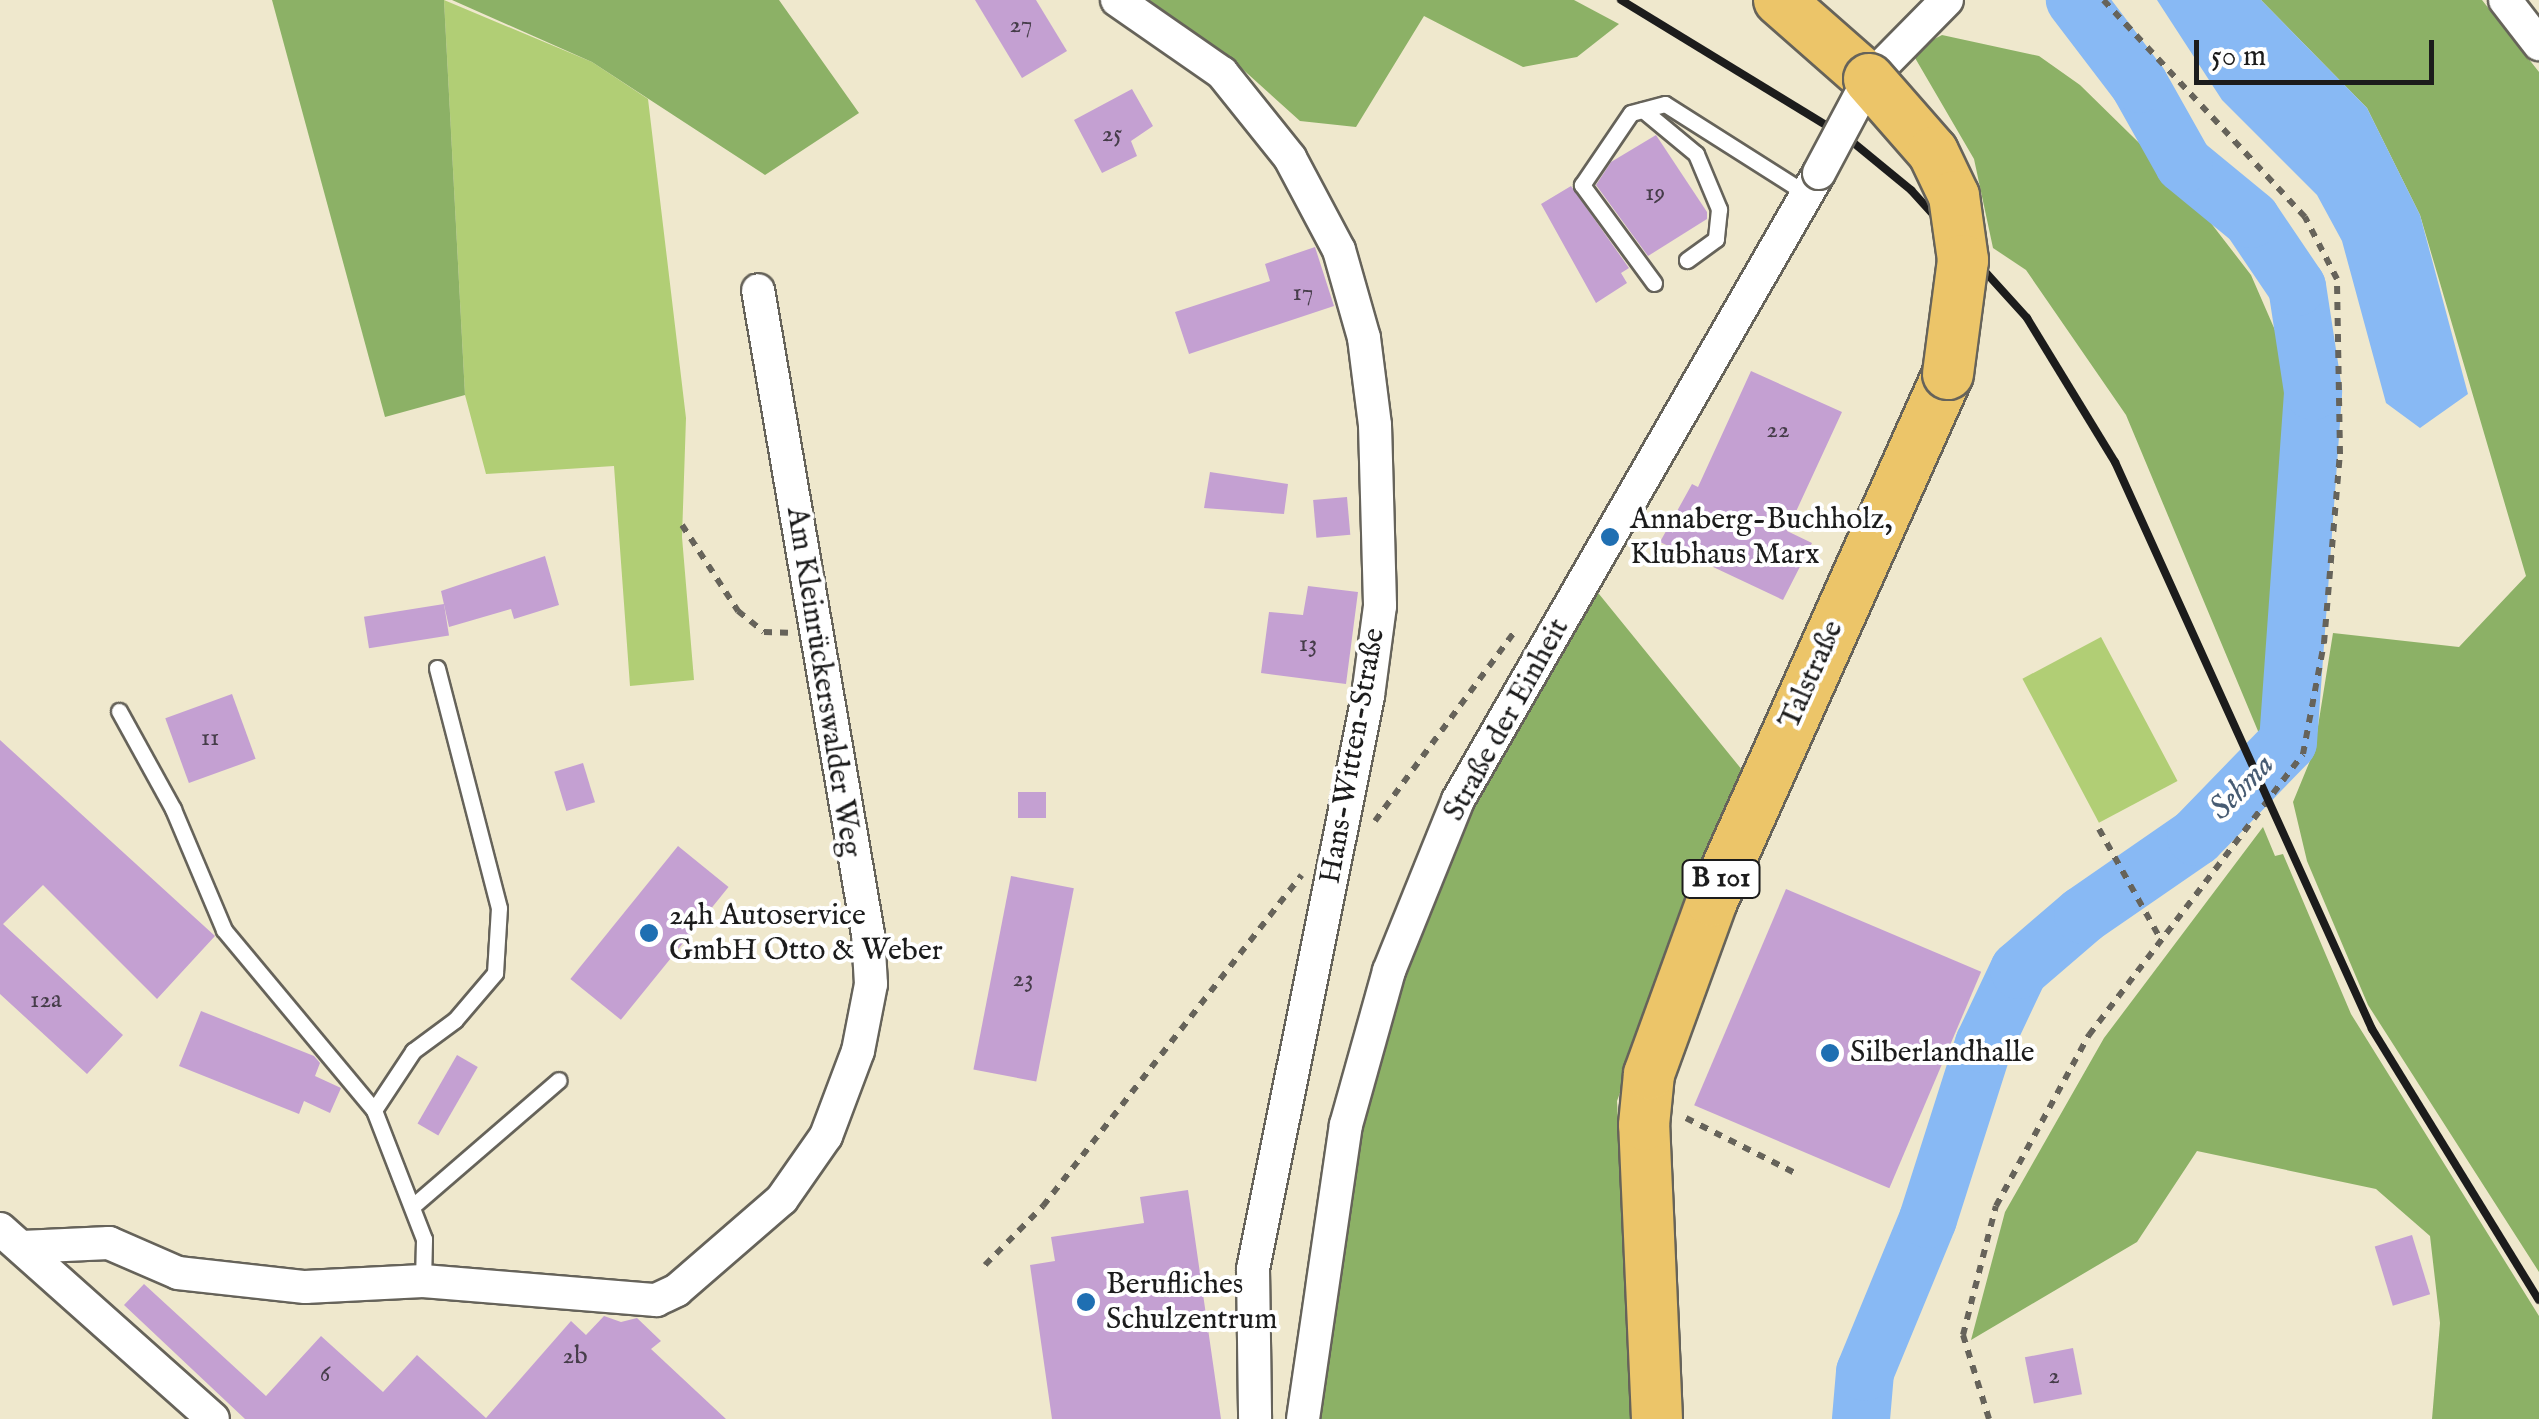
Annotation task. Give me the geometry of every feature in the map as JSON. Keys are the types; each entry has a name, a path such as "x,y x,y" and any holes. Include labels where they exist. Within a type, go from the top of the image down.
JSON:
{"main road":[{"name":"Talstraße","path":"1657,1419 1644,1125 1649,1074 1712,901 1948,374 1963,260 1954,196 1934,152 1869,80 1779,0"}],"street":[{"name":"Hans-Witten-Straße","path":"1117,0 1222,73 1290,158 1338,250 1364,338 1376,444 1380,606 1368,696 1253,1269 1255,1419"},
{"name":"Straße der Einheit","path":"1304,1419 1346,1125 1389,971 1452,817 1869,80 1911,31 1946,0"},
{"path":"2505,0 2539,44"},
{"name":"Am Kleinrückerswalder Weg","path":"11,1238 109,1243 178,1272 305,1287 423,1281 656,1300 676,1290 782,1199 826,1136 858,1051 871,984 868,934 758,290"},
{"path":"11,1238 213,1419"}],"lane":[{"path":"1654,283 1582,185 1631,114 1665,104 1813,183"},
{"path":"1643,110 1696,154 1719,209 1716,239 1687,260"},
{"path":"374,1110 413,1051 455,1020 495,972 499,908 437,668"},
{"path":"119,711 173,809 224,930 374,1110 424,1238 423,1281"},
{"path":"414,1205 559,1080"}],"path":[{"path":"1989,1419 1963,1335 1996,1206 2090,1035 2303,754 2324,642 2342,349 2337,279 2305,217 2103,0"},
{"path":"682,526 707,570 764,632 814,628"},
{"path":"1334,854 1364,838 1522,622"},
{"path":"2098,828 2160,938"},
{"path":"985,1265 1042,1206 1289,884"},
{"path":"1686,1122 1798,1175"}],"green space":[{"path":"272,0 444,0 465,395 385,417"},
{"path":"444,0 592,62 648,99 686,418 682,537 694,680 630,686 614,466 486,474 465,395"},
{"path":"452,0 779,0 859,113 765,175 592,62"},
{"path":"1149,0 1574,0 1619,24 1577,57 1523,67 1424,16 1356,127 1300,121 1228,56"},
{"path":"2261,0 2482,0 2539,72 2539,1272 2368,1005 2307,861 2293,802 2314,751 2333,633 2459,647 2526,576 2420,215 2367,108"},
{"path":"1942,35 2039,56 2080,85 2180,183 2251,275 2301,390 2280,740 2268,755 2126,415 2026,270 1993,248 1974,159 1911,51"},
{"path":"1586,578 1747,776 1695,886 1617,1101 1632,1419 1303,1419 1389,971"},
{"path":"2101,637 2178,781 2099,823 2022,679"},
{"path":"2263,827 2275,856 2283,854 2351,1014 2539,1316 2539,1419 2432,1419 2440,1323 2430,1236 2376,1189 2197,1151 2137,1242 1971,1340 2005,1212 2104,1038"}],"water":[{"path":"2157,0 2261,0 2367,108 2420,215 2468,394 2420,428 2386,403 2342,241 2317,195 2222,100"}],"building":[{"path":"975,0 1036,0 1067,51 1022,78"},
{"path":"1132,89 1153,126 1131,141 1137,156 1102,173 1074,120"},
{"path":"1656,135 1707,212 1707,219 1648,256 1596,185 1611,162"},
{"path":"1571,186 1629,268 1621,273 1627,283 1596,303 1541,204"},
{"path":"1315,247 1334,306 1189,354 1175,312 1270,281 1265,264"},
{"path":"1751,371 1842,412 1787,531 1812,543 1783,600 1660,542 1692,484 1698,487"},
{"path":"1210,472 1288,484 1284,514 1204,508"},
{"path":"1347,497 1350,535 1316,538 1313,500"},
{"path":"545,556 559,605 514,619 511,609 449,627 441,591"},
{"path":"1308,586 1358,592 1346,684 1261,673 1269,612 1303,615"},
{"path":"444,604 449,636 369,648 364,617"},
{"path":"232,694 256,759 189,783 165,718"},
{"path":"0,740 215,936 157,999 43,885 3,924 123,1035 87,1074 0,994"},
{"path":"583,763 595,802 566,811 554,772"},
{"path":"1018,792 1046,792 1046,818 1018,818"},
{"name":"24h Autoservice GmbH Otto & Weber","path":"678,846 729,887 621,1020 570,979"},
{"path":"1011,876 1074,888 1036,1082 973,1069"},
{"name":"Silberlandhalle","path":"1786,889 1981,972 1889,1188 1694,1105"},
{"path":"201,1011 314,1056 320,1063 315,1076 341,1088 330,1113 304,1101 299,1114 179,1066"},
{"path":"457,1055 478,1067 438,1135 418,1123"},
{"path":"1188,1190 1221,1419 1052,1419 1030,1265 1055,1261 1051,1237 1144,1223 1140,1197"},
{"path":"2412,1235 2430,1294 2393,1306 2375,1246"},
{"path":"144,1284 266,1396 321,1336 383,1392 417,1355 486,1418 571,1321 586,1335 604,1316 621,1322 637,1318 661,1341 651,1349 726,1419 245,1419 124,1305"},
{"path":"2073,1348 2082,1394 2034,1403 2025,1357"}],"waterway":[{"name":"Sehma","path":"1861,1419 1865,1372 1928,1219 1984,1044 2019,970 2083,915 2196,837 2288,742 2313,391 2297,287 2251,219 2184,164 2139,84 2075,0"}],"railway":[{"path":"1621,0 1850,140 1911,190 2027,318 2115,462 2372,1029 2539,1300"}],"place":[{"name":"Annaberg-Buchholz, Klubhaus Marx","path":"1610,537"},
{"name":"24h Autoservice GmbH Otto & Weber","path":"649,933"},
{"name":"Silberlandhalle","path":"1830,1053"},
{"name":"Berufliches Schulzentrum","path":"1086,1302"}]}
